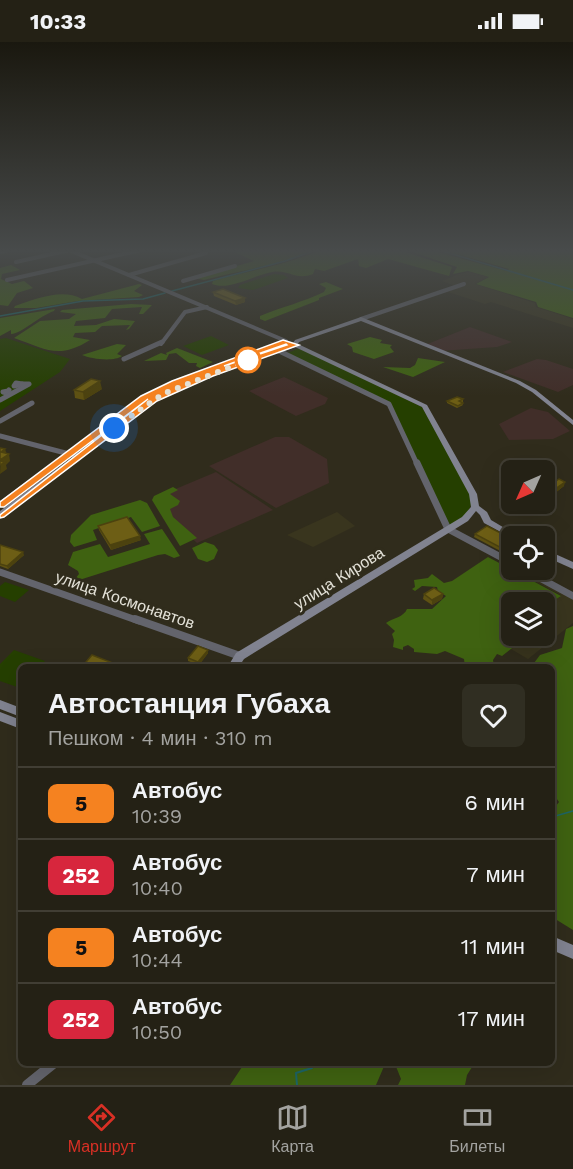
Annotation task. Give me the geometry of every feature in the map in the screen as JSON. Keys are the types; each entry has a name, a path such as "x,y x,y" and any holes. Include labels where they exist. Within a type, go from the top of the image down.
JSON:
{"street":[{"path":"187,299 292,343 425,406 472,494 475,507 484,514 487,521"},
{"path":"0,505 129,408 159,393 259,354 421,299"},
{"path":"124,358 161,344 185,312 208,307"},
{"path":"361,319 518,382 534,391 573,423"},
{"path":"259,354 277,350 292,343"},
{"path":"277,350 389,404 447,525 501,557"},
{"path":"22,384 29,384 6,393 22,384"},
{"path":"0,515 159,393"},
{"path":"0,421 32,403"},
{"path":"0,436 77,456"},
{"name":"улица Кирова","path":"235,664 240,656 447,525 465,519 475,507"},
{"path":"465,519 478,517 501,529"},
{"path":"555,557 573,566"},
{"name":"улица Космонавтов","path":"0,572 240,656"},
{"path":"543,580 573,596"},
{"path":"0,704 18,712"},
{"path":"0,716 18,724"},
{"path":"555,944 573,952"},
{"path":"27,1085 51,1066"}],"shaded area":[{"path":"469,299 521,299 535,303 536,307 573,319 573,328 491,302 485,304"},
{"path":"470,327 512,342 497,347 440,351 425,345"},
{"path":"537,359 573,369 573,385 558,392 503,372"},
{"path":"284,377 328,398 325,404 296,416 249,391"},
{"path":"531,408 548,412 570,431 553,439 509,440 499,424"},
{"path":"275,437 289,437 327,459 329,483 276,508 209,466"},
{"path":"216,472 273,510 197,543 165,513 154,498"},
{"path":"337,512 355,526 313,547 287,535"},
{"path":"532,580 545,580 570,593 573,592 573,623 555,637 555,599 561,595"},
{"path":"515,646 544,646 528,659 511,649"}],"green space":[{"path":"0,299 13,299 8,306 0,305"},
{"path":"38,299 113,299 78,301 36,308 14,308"},
{"path":"308,299 319,300 265,321 260,319 260,316"},
{"path":"525,299 573,299 573,318 538,307 536,302"},
{"path":"131,304 152,305 143,314 139,314 142,307 112,309 105,318 76,321 74,326 96,325 114,319 135,321 126,330 130,325 102,326 95,332 75,333 73,337 90,340 69,350 52,351 14,338 40,321 69,319 76,314 60,312 62,310"},
{"path":"55,309 21,331 11,334 11,330 0,336 0,318"},
{"path":"211,336 229,345 202,355 183,346"},
{"path":"370,337 382,340 380,343 392,345 390,347 394,352 374,359 353,352 352,347 347,344"},
{"path":"6,338 70,359 60,372 0,411 0,339"},
{"path":"117,344 126,345 117,354 122,356 118,358 102,359 82,355"},
{"path":"177,348 213,362 200,368 196,366 197,363 189,363 176,353 169,354 166,360 144,361 161,353 167,355 166,353"},
{"path":"300,348 422,407 472,496 472,502 465,515 448,526 390,403 285,354"},
{"path":"418,358 445,362 413,377 383,367 410,368 415,365"},
{"path":"173,487 178,490 170,494 180,501 178,505 170,509 173,517 197,538 180,546 152,500 154,496"},
{"path":"140,500 147,503 160,526 142,532 131,517 93,530 97,540 74,547 70,542 71,535 91,515"},
{"path":"162,529 180,556 174,558 165,554 158,555 76,581 78,571 68,565 73,552 100,544 108,557 150,544 144,534"},
{"path":"205,542 214,545 218,550 214,559 207,562 198,559 192,548"},
{"path":"488,557 501,564 501,580 531,580 554,592 501,592 501,646 515,646 502,656 497,654 493,660 494,664 465,664 464,659 445,651 437,654 414,652 414,649 408,645 403,647 403,650 393,647 392,634 395,631 386,623 401,616 407,609 432,609 446,596 438,591 437,587 422,586 415,591 412,589 415,587 414,580 428,578 432,574 444,583 452,581"},
{"path":"5,582 29,590 15,602 0,596 0,586"},
{"path":"573,626 573,930 555,919 555,807 559,802 555,796 555,664 533,664 540,655 562,648 566,629"},
{"path":"14,650 45,661 42,664 18,664 18,687 0,681 0,664"},
{"path":"243,1066 384,1066 376,1085 230,1085"},
{"path":"396,1066 473,1066 467,1075 465,1085 398,1085 401,1079"}],"building":[{"path":"91,379 100,381 83,392 74,390"},
{"path":"457,397 463,399 459,401 463,403 458,406 447,401"},
{"path":"0,448 5,449 1,452 9,454 0,460"},
{"path":"559,479 565,482 555,489 555,482"},
{"path":"127,517 140,536 110,545 98,526"},
{"path":"487,526 501,533 501,548 475,534"},
{"path":"0,545 23,552 7,566 0,564"},
{"path":"434,588 443,594 432,600 424,594"},
{"path":"198,646 208,650 198,662 188,658"},
{"path":"92,655 115,664 84,664"}],"waterway":[{"path":"0,316 83,301 144,299"},
{"path":"555,816 573,811"},
{"path":"297,1085 296,1073 314,1066"}],"bus line":[{"name":"5","path":"0,504 144,398 238,358 286,341 294,343 294,346 262,355 181,386 142,406 0,515"}],"route":[{"path":"114,428 142,406 163,394 248,360"}]}
